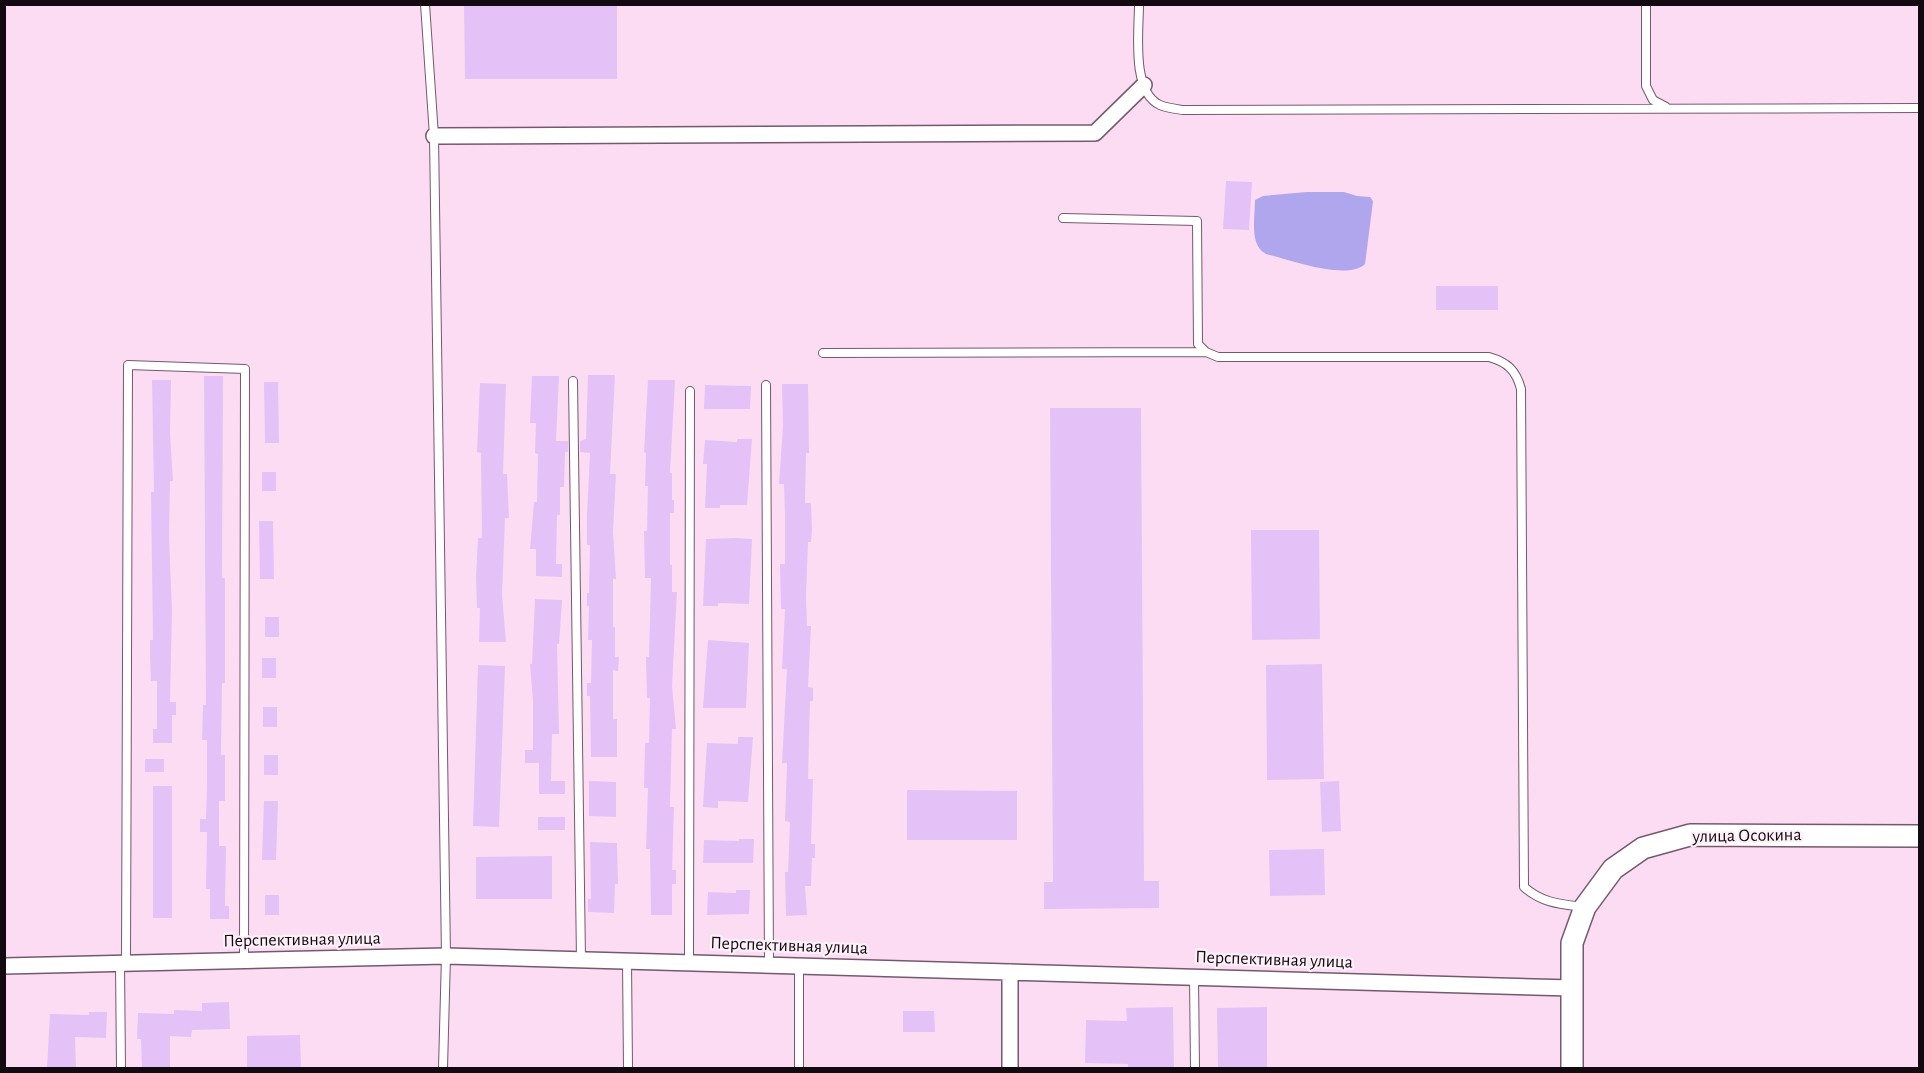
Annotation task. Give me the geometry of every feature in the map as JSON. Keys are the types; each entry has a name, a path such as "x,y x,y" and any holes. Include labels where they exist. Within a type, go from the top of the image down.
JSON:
{"main road":[{"name":"улица Осокина","path":"1572,1068 1572,943 1585,907 1613,869 1643,848 1690,835 1920,836"}],"street":[{"path":"434,136 1095,133 1144,85"},
{"name":"Перспективная улица","path":"4,966 446,956 1572,988"},
{"path":"1010,972 1010,1068"}],"lane":[{"path":"425,4 434,136 446,956 444,1068"},
{"path":"1139,4 1139,68 1147,94 1160,105 1183,110 1920,108"},
{"path":"1646,4 1646,86 1653,100 1669,109"},
{"path":"1063,218 1197,221 1198,344 1206,352 1218,357 1489,357 1502,361 1514,372 1521,389 1524,887 1536,897 1551,903 1585,907"},
{"path":"823,352 1206,352"},
{"path":"121,1068 128,365 244,369 243,961"},
{"path":"573,381 580,960"},
{"path":"766,385 769,965"},
{"path":"690,391 690,963"},
{"path":"627,961 628,1068"},
{"path":"799,966 799,1068"},
{"path":"1194,977 1195,1068"}],"shaded area":[{"path":"1307,192 1344,192 1370,197 1373,201 1365,264 1357,269 1332,270 1266,254 1261,250 1254,230 1255,200 1263,196"}],"building":[{"path":"464,4 617,4 617,79 465,79"},
{"path":"1226,181 1252,182 1249,230 1223,229"},
{"path":"1436,286 1498,286 1498,310 1436,310"},
{"path":"588,375 615,375 610,474 616,474 613,532 616,579 613,579 613,627 615,627 615,657 619,657 618,671 613,670 613,719 617,719 617,757 591,757 590,696 587,696 587,683 591,683 592,640 588,640 589,606 587,606 590,545 587,545 587,515 590,453 580,452 580,441 586,439"},
{"path":"204,376 223,376 222,578 225,578 225,683 222,683 221,755 225,755 225,801 219,801 219,846 226,846 225,906 229,906 229,919 210,919 210,889 206,889 207,832 200,832 200,819 206,819 207,788 207,740 202,740 203,705 206,705"},
{"path":"532,376 559,376 556,441 568,441 568,452 565,452 564,487 560,487 560,515 557,515 556,564 562,564 562,577 536,576 536,549 530,549 534,502 537,502 538,454 535,453 536,423 530,423"},
{"path":"152,380 171,380 170,434 173,481 170,481 169,537 172,611 170,702 176,702 176,715 172,715 172,743 153,743 153,729 157,729 157,681 151,681 150,654 150,640 153,640"},
{"path":"648,380 675,380 670,473 672,473 674,513 670,513 670,565 672,565 672,592 677,592 672,686 676,729 672,729 670,807 674,807 672,870 676,870 676,884 672,884 672,915 651,915 650,849 646,849 648,788 644,788 645,743 649,743 650,698 647,698 646,657 649,657 651,578 645,578 644,531 647,531 648,486 645,486 646,453 644,452"},
{"path":"264,382 278,382 279,443 265,443"},
{"path":"480,383 506,384 503,474 507,474 509,518 505,518 502,595 506,642 479,642 480,608 477,608 476,577 478,538 482,538 481,453 477,452"},
{"path":"782,384 808,384 809,453 806,453 805,503 811,503 812,529 811,542 808,542 806,596 807,626 811,626 808,687 813,688 813,701 810,701 808,779 813,779 811,844 815,844 811,886 805,886 807,915 786,916 785,872 788,872 790,822 785,821 787,763 782,763 787,669 782,669 785,609 781,609 780,564 785,564 784,484 779,484 783,426"},
{"path":"705,385 751,386 750,409 704,409"},
{"path":"1050,408 1141,408 1144,881 1159,881 1159,908 1044,909 1044,882 1053,882"},
{"path":"737,439 752,439 747,505 720,505 720,508 705,508 707,464 703,464 705,440 737,442"},
{"path":"262,472 276,472 276,491 262,491"},
{"path":"259,521 273,521 274,579 260,579"},
{"path":"1251,530 1319,530 1320,639 1252,640"},
{"path":"706,539 752,539 749,604 718,603 718,606 703,606"},
{"path":"535,599 562,600 559,644 557,644 559,734 552,734 551,781 565,781 565,794 539,794 539,763 525,763 525,750 533,750 530,664 532,664"},
{"path":"265,617 279,617 279,637 265,637"},
{"path":"708,640 749,643 746,708 703,708"},
{"path":"262,658 276,658 276,678 262,678"},
{"path":"1322,664 1324,779 1267,780 1266,665"},
{"path":"478,665 505,666 499,827 473,826"},
{"path":"263,707 277,707 277,727 263,727"},
{"path":"738,737 753,737 748,802 718,801 718,808 703,807 707,743 738,744"},
{"path":"264,755 278,755 278,775 264,775"},
{"path":"145,759 164,759 164,772 145,772"},
{"path":"589,781 616,782 616,817 589,816"},
{"path":"1339,781 1341,831 1322,832 1320,782"},
{"path":"153,786 172,786 172,918 153,918"},
{"path":"907,790 1017,791 1017,840 907,840"},
{"path":"264,801 278,801 276,860 262,860"},
{"path":"538,817 565,817 565,830 538,830"},
{"path":"739,839 754,839 753,863 703,863 704,840 739,841"},
{"path":"590,842 617,843 618,884 615,884 614,913 588,912 588,899 591,899"},
{"path":"1324,849 1325,895 1270,896 1269,850"},
{"path":"552,856 552,899 476,899 476,857"},
{"path":"736,890 750,890 749,914 707,915 708,892 736,893"},
{"path":"265,895 279,895 279,915 265,915"},
{"path":"229,1002 230,1029 192,1030 191,1037 170,1036 170,1068 142,1068 141,1039 137,1039 138,1013 174,1014 174,1010 202,1011 202,1003"},
{"path":"1173,1007 1174,1068 1128,1068 1128,1064 1085,1063 1086,1020 1127,1021 1126,1008"},
{"path":"1267,1007 1267,1068 1218,1068 1217,1008"},
{"path":"903,1011 934,1011 935,1032 903,1032"},
{"path":"89,1012 107,1012 106,1038 75,1037 76,1068 47,1068 50,1014 89,1015"},
{"path":"300,1035 301,1068 247,1068 247,1036"}]}
